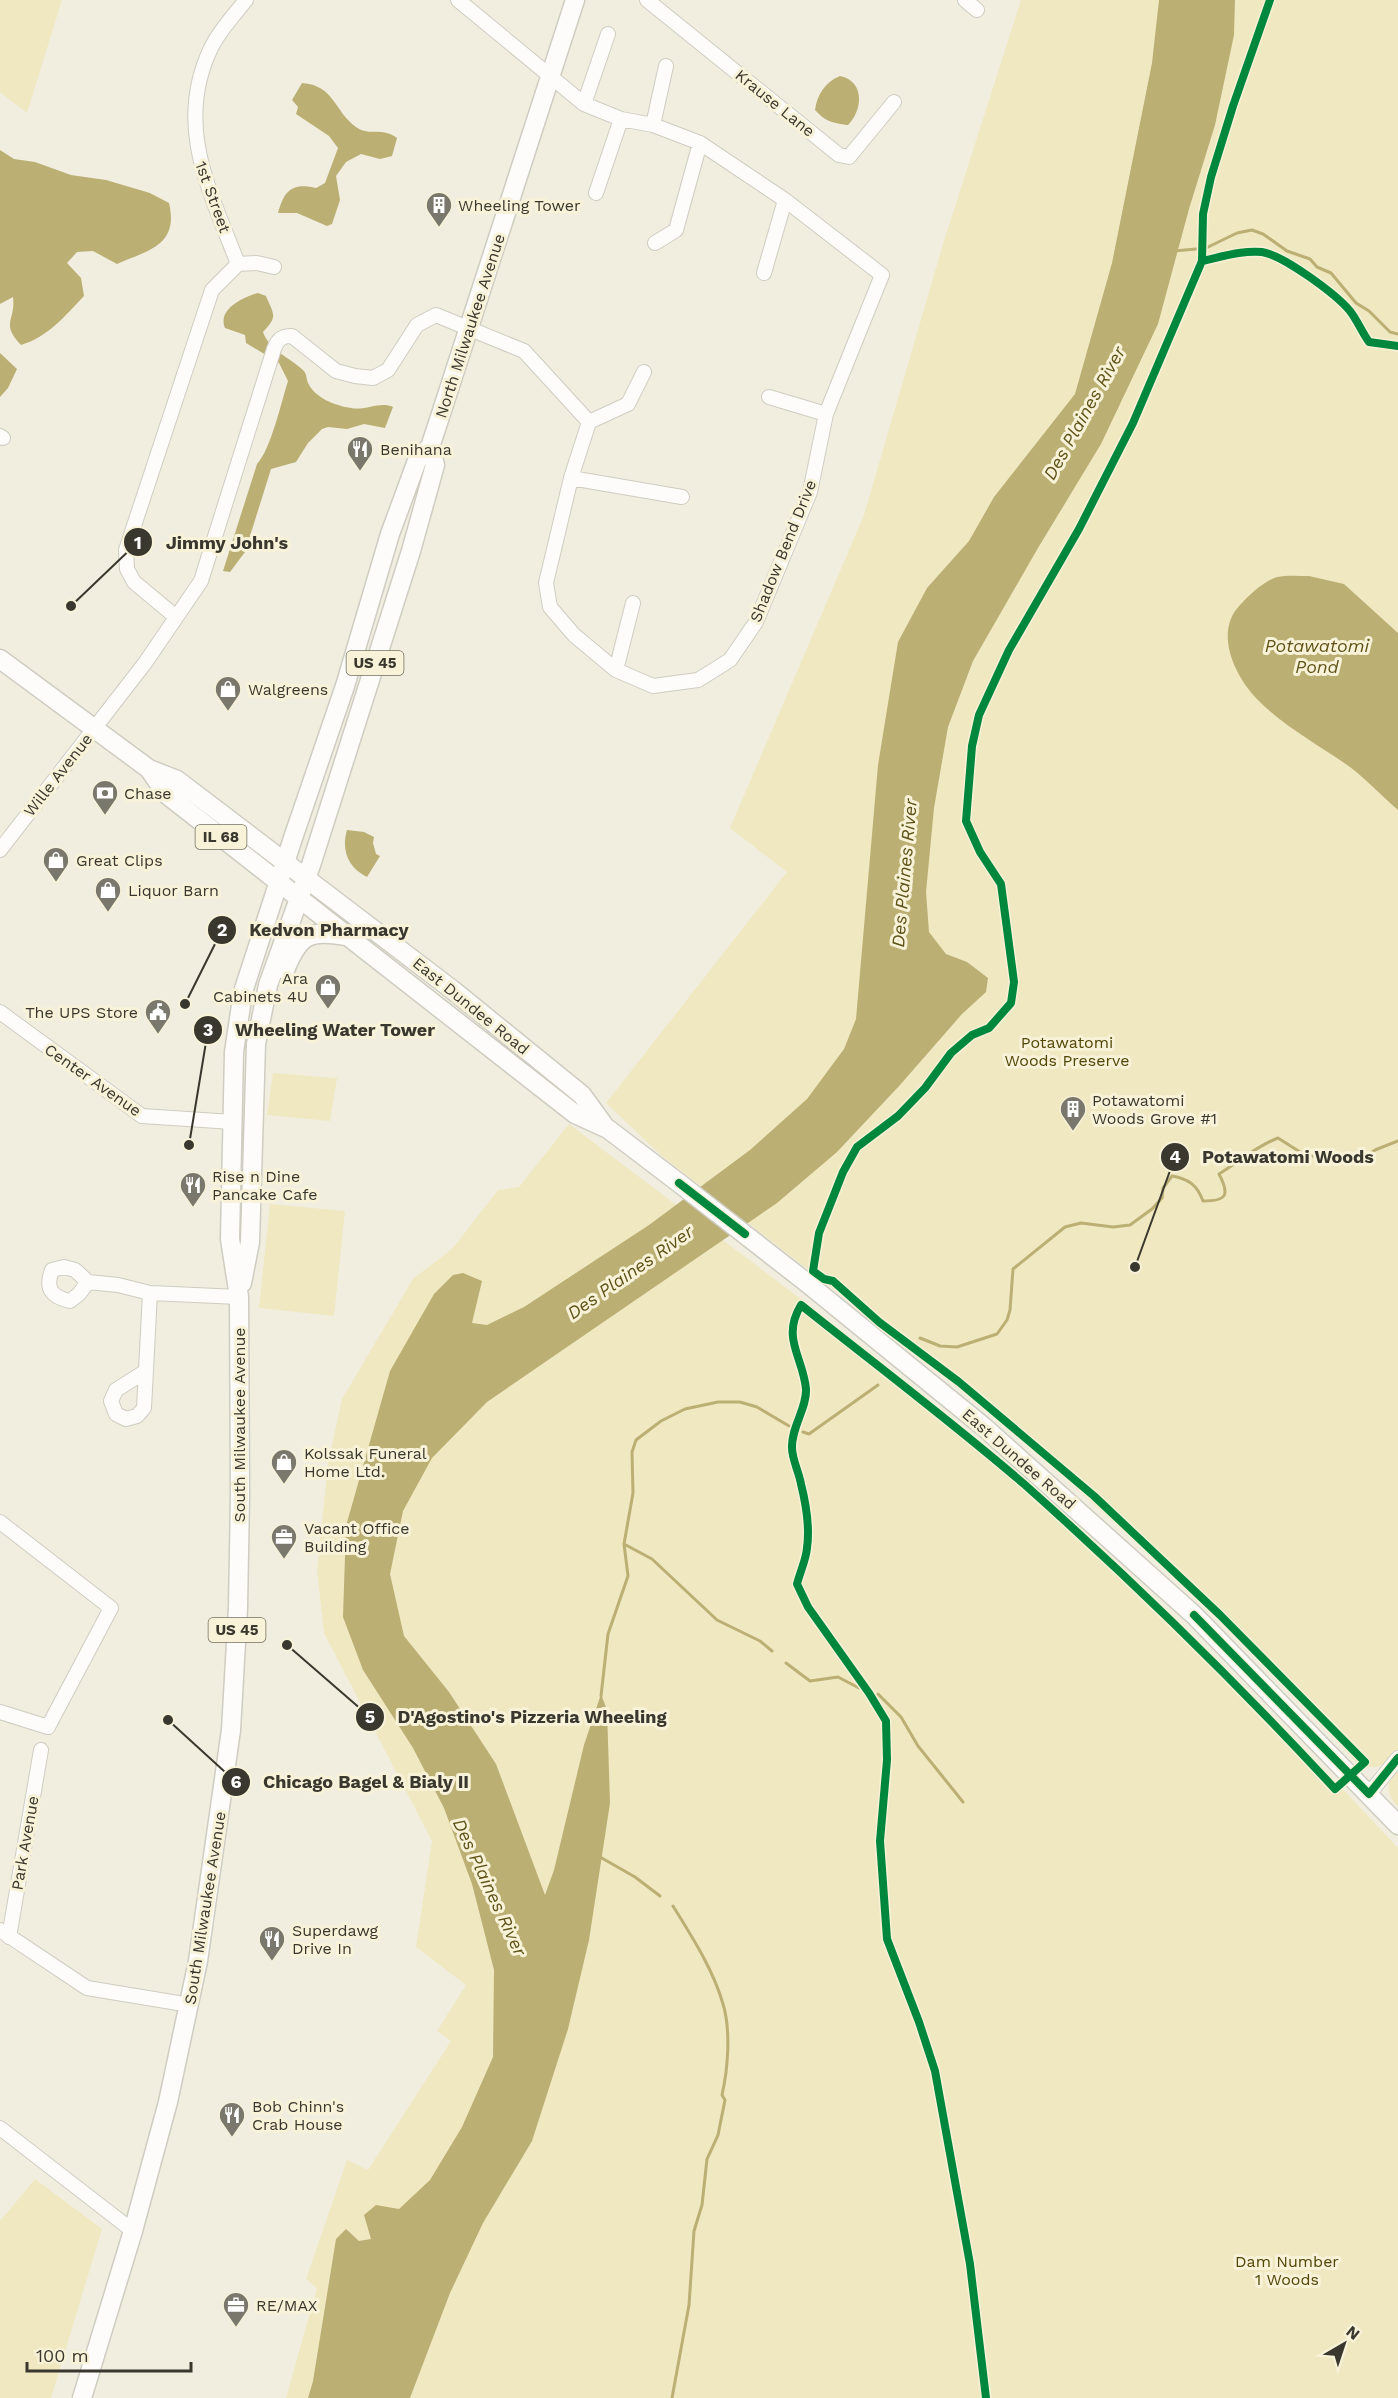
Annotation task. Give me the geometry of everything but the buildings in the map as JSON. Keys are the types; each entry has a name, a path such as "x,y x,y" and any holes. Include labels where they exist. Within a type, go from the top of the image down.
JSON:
{"main road":[{"name":"North Milwaukee Avenue","path":"285,862 345,686 390,534 418,458 430,447 575,0"},
{"name":"North Milwaukee Avenue","path":"306,878 411,551 435,465 430,447"},
{"name":"East Dundee Road","path":"0,659 149,769 177,780 447,985 582,1095 608,1129"},
{"name":"East Dundee Road","path":"149,769 166,794 299,899 575,1114 608,1129 745,1234 984,1427 1194,1616 1398,1825"},
{"name":"South Milwaukee Avenue","path":"82,2398 133,2231 168,2102 190,2005 223,1793 235,1681 240,1496 239,1297 230,1239 234,1052 243,992 285,862"},
{"name":"South Milwaukee Avenue","path":"239,1297 250,1242 256,1044 268,985 306,878"},
{"path":"256,1044 297,945 309,935 316,933 346,936"}],"street":[{"name":"1st Street","path":"238,264 198,159 194,118 198,84 211,47 246,0"},
{"name":"Shadow Bend Drive","path":"458,0 584,104 621,119 653,125 700,143 785,200 882,275 826,414 810,492 756,622 730,660 698,680 652,686 616,670 574,635 550,607 546,584 571,478 589,422"},
{"name":"Krause Lane","path":"648,0 839,155 849,157 894,102"},
{"path":"964,0 977,10"},
{"path":"584,104 608,34"},
{"path":"653,125 666,66"},
{"path":"596,193 621,119"},
{"path":"655,243 676,230 700,143"},
{"path":"764,273 785,200"},
{"path":"176,617 134,582 127,569 126,550 212,290 238,264 257,263 274,267"},
{"name":"Wille Avenue","path":"0,850 146,663 201,581 277,340 284,336 292,336 336,371 373,378 388,370 417,325 427,318 436,315 469,330"},
{"path":"469,330 524,351 589,422 628,404 644,372"},
{"path":"769,397 826,414"},
{"path":"571,478 681,497"},
{"path":"616,670 633,603"},
{"name":"Center Avenue","path":"0,1012 142,1116 232,1122"},
{"path":"88,1282 118,1285 150,1293 239,1297"},
{"path":"146,1371 116,1390 111,1401 116,1414 126,1419 137,1416 144,1408 146,1371 150,1293"},
{"path":"0,1522 111,1608 48,1727 0,1712"},
{"name":"Park Avenue","path":"5,1934 41,1750"},
{"path":"1369,1794 1398,1758"},
{"path":"5,1934 87,1988 190,2005"},
{"path":"0,2128 133,2231"}],"green space":[{"path":"0,0 62,0 27,113 0,92"},
{"name":"Potawatomi Woods Preserve","path":"1021,0 1398,0 1398,1749 1380,1766 1369,1767 1356,1762 1294,1695 1188,1590 1059,1473 959,1387 662,1156 606,1103 787,872 730,828 864,515 943,244"},
{"path":"273,1073 337,1078 330,1121 267,1115"},
{"name":"Dam Number 1 Woods","path":"569,1124 859,1344 1027,1482 1124,1569 1218,1660 1398,1848 1398,2398 286,2398 317,2288 306,2279 347,2160 368,2170 451,2041 437,2031 466,1985 416,1947 432,1841 324,1633 317,1571 328,1463 342,1399 413,1279 453,1248 498,1190 519,1187"},
{"path":"270,1204 345,1211 334,1316 259,1308"},
{"path":"1398,1767 1398,1807 1389,1791 1389,1782"},
{"path":"35,2179 102,2229 51,2398 0,2398 0,2221"}],"water":[{"name":"Des Plaines River","path":"1159,0 1235,0 1234,35 1215,125 1189,209 1158,324 1101,444 973,661 948,727 934,808 926,892 929,932 946,954 967,962 988,978 986,992 962,1014 837,1152 777,1203 487,1402 432,1458 403,1511 390,1574 404,1636 449,1692 496,1764 545,1895 554,1870 584,1745 601,1694 607,1710 610,1803 589,1940 568,2029 532,2141 483,2223 450,2293 410,2398 308,2398 313,2381 336,2239 346,2229 359,2241 371,2239 364,2215 376,2205 399,2209 430,2180 462,2127 493,2057 494,1970 472,1884 444,1808 413,1748 363,1670 343,1617 346,1526 390,1371 434,1294 453,1275 463,1273 482,1281 472,1323 487,1325 524,1307 649,1225 750,1150 807,1099 844,1049 856,1019 878,765 898,642 927,588 969,541 994,497 1075,394 1112,263 1152,63"},
{"path":"840,76 854,84 859,97 857,112 848,125 830,121 815,110 823,90"},
{"path":"302,83 321,88 349,121 361,130 391,134 397,138 392,156 380,159 361,154 346,162 336,176 340,200 332,224 327,226 297,213 278,213 283,199 290,190 301,186 316,188 325,183 338,148 329,136 296,114 298,107 292,100"},
{"path":"0,150 14,159 35,162 71,175 106,180 150,193 169,203 171,217 170,228 159,244 117,264 93,251 77,252 67,263 81,278 84,296 48,331 21,345 11,332 10,326 13,297 0,304"},
{"path":"258,293 266,296 273,312 273,319 263,332 266,339 275,349 303,370 308,383 316,393 326,400 345,407 357,409 388,405 393,407 385,428 364,424 347,429 328,427 322,429 308,443 296,462 271,469 245,552 230,572 223,571 257,464 267,448 288,381 279,363 246,343 245,335 225,328 225,315 228,310 246,297"},
{"path":"0,353 17,369 8,388 0,397"},
{"name":"Potawatomi Pond","path":"1309,576 1344,584 1398,633 1398,810 1350,767 1267,709 1241,678 1230,653 1228,628 1232,616 1248,597 1277,577"},
{"path":"347,830 364,832 374,837 376,854 380,856 367,877 355,869 348,858 345,845"}],"waterway":[{"path":"1206,248 1237,233 1252,230 1263,234 1287,251 1310,259 1317,267 1331,273 1356,303 1369,311 1390,332 1398,334"},
{"path":"1174,251 1196,249"},
{"path":"920,1338 940,1346 957,1347 997,1334 1007,1320 1010,1310 1013,1269 1065,1227 1081,1223 1113,1227 1130,1225 1152,1209 1162,1198 1163,1188 1172,1176 1192,1184 1203,1201 1211,1201 1222,1198 1225,1192 1219,1174 1278,1138 1300,1152 1336,1163 1357,1162 1375,1150 1398,1141"},
{"path":"803,1432 809,1434 878,1385"},
{"path":"601,1696 608,1634 628,1576 624,1544 633,1493 632,1452 636,1440 661,1421 685,1409 718,1402 740,1402 757,1407 789,1426"},
{"path":"624,1544 652,1559 717,1620 760,1641 772,1651"},
{"path":"786,1663 810,1681 838,1677 859,1688"},
{"path":"878,1694 901,1717 918,1746 963,1802"},
{"path":"600,1857 635,1877 660,1896"},
{"path":"672,2398 689,2305 694,2231 702,2205 707,2159 718,2135 725,2100 722,2095 728,2037 726,2014 714,1978 673,1906"}],"cycle path":[{"path":"986,2398 970,2264 935,2071 887,1939 880,1841 887,1760 886,1721 808,1607 797,1584 806,1552 808,1524 800,1479 793,1457 792,1441 806,1396 806,1389 793,1338 793,1328 801,1305 1024,1484 1183,1633 1335,1789 1365,1762 1220,1615 1094,1496 959,1382 879,1322 833,1281 824,1279 813,1271 819,1233 843,1172 857,1147 898,1116 925,1088 951,1053 972,1035 989,1028 1011,1003 1014,982 1001,884 980,852 966,821 972,746 979,715 1009,650 1079,529 1133,423 1202,261 1203,214 1211,177 1270,0"},
{"path":"1202,261 1247,252 1262,252 1283,260 1309,276 1343,304 1353,315 1369,342 1398,346"},
{"path":"679,1183 745,1234"},
{"path":"1194,1615 1369,1794 1398,1758"}],"place":[{"name":"Wheeling Tower","path":"439,228"},
{"name":"Benihana","path":"360,472"},
{"name":"Jimmy John's","path":"71,606"},
{"name":"Walgreens","path":"228,712"},
{"name":"Chase","path":"105,816"},
{"name":"Great Clips","path":"56,883"},
{"name":"Liquor Barn","path":"108,913"},
{"name":"Kedvon Pharmacy","path":"185,1004"},
{"name":"Ara Cabinets 4U","path":"328,1010"},
{"name":"The UPS Store","path":"158,1035"},
{"name":"Potawatomi Woods Grove #1","path":"1073,1132"},
{"name":"Wheeling Water Tower","path":"189,1145"},
{"name":"Rise n Dine Pancake Cafe","path":"193,1208"},
{"name":"Potawatomi Woods","path":"1135,1267"},
{"name":"Kolssak Funeral Home Ltd.","path":"284,1485"},
{"name":"Vacant Office Building","path":"284,1560"},
{"name":"D'Agostino's Pizzeria Wheeling","path":"287,1645"},
{"name":"Chicago Bagel & Bialy II","path":"168,1720"},
{"name":"Superdawg Drive In","path":"272,1962"},
{"name":"Bob Chinn's Crab House","path":"232,2138"},
{"name":"RE/MAX","path":"236,2328"}]}
